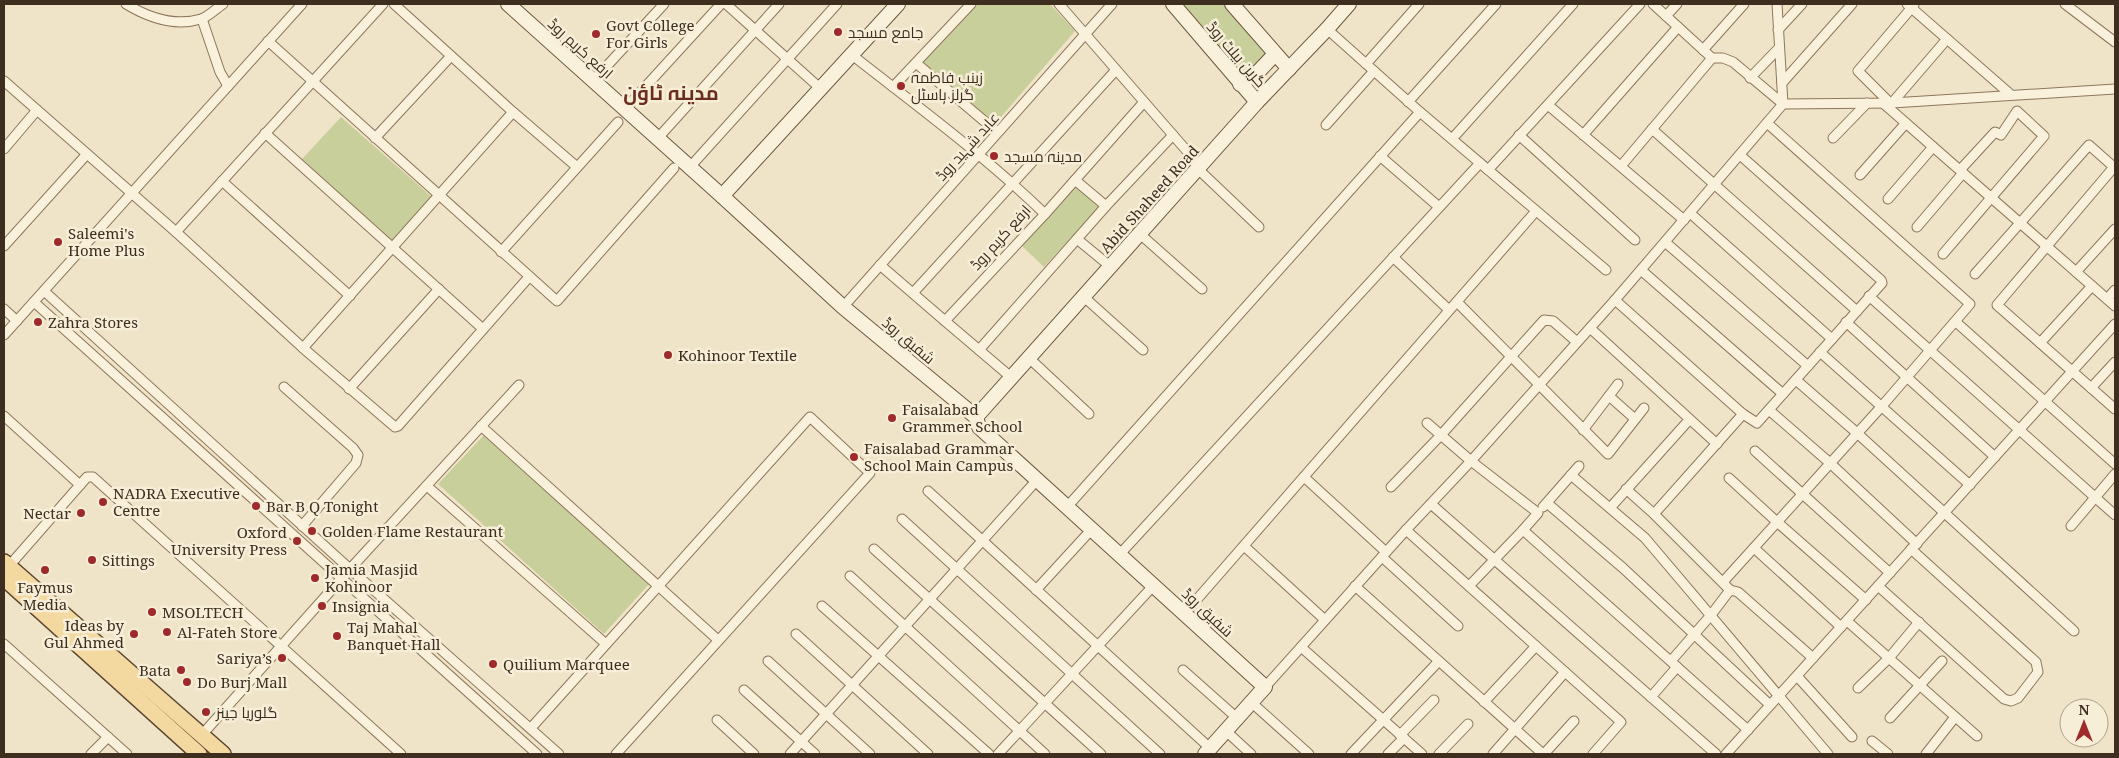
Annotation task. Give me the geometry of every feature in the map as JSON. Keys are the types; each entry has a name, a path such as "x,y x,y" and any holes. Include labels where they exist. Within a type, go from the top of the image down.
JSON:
{"main road":[{"path":"5,569 188,725 200,743 223,754"},
{"path":"5,569 214,754"}],"street":[{"path":"126,4 143,15 166,22 202,19 223,4"},
{"path":"4,335 302,4"},
{"path":"176,232 383,4"},
{"path":"394,4 576,167"},
{"name":"ارفع کریم روڈ","path":"508,4 722,196"},
{"path":"593,81 664,4"},
{"path":"625,109 721,4"},
{"path":"726,4 821,89"},
{"path":"658,138 779,4"},
{"path":"690,167 837,4"},
{"path":"722,196 898,4"},
{"path":"893,87 971,4"},
{"path":"1059,4 1193,158 1198,169 1259,227"},
{"name":"عابد شہید روڈ","path":"843,307 1112,4"},
{"name":"گرین بیلٹ روڈ","path":"1173,4 1257,102"},
{"name":"گرین بیلٹ روڈ","path":"1232,4 1289,69"},
{"path":"1366,64 1419,4"},
{"path":"1408,102 1496,4"},
{"path":"1452,140 1573,4"},
{"path":"1488,170 1640,4"},
{"path":"1653,4 1712,58 1723,58 1733,62 1783,104 1888,103 2115,89"},
{"path":"1666,16 1677,4"},
{"path":"1703,50 1744,4"},
{"path":"928,491 1098,646 1208,751 1615,300 1783,104 1777,4"},
{"path":"1778,30 1802,4"},
{"path":"1782,83 1852,4"},
{"path":"2065,4 2115,42"},
{"name":"Abid Shaheed Road","path":"976,417 1257,102 1327,29 1346,5"},
{"path":"2010,94 1911,5 1858,71 1906,123 2115,306"},
{"path":"202,19 220,72 228,86"},
{"path":"1584,135 1678,27"},
{"path":"1327,29 1408,102 1606,270"},
{"path":"1888,103 1947,39"},
{"path":"268,42 557,301 674,168"},
{"path":"1750,78 1779,48"},
{"path":"1240,84 1259,71 1275,54"},
{"name":"ارفع کریم روڈ","path":"852,55 978,154 1013,183 1045,214 945,320"},
{"path":"375,138 451,56"},
{"path":"1621,166 1712,58"},
{"path":"916,63 997,132"},
{"path":"913,293 1116,70"},
{"path":"1326,125 1374,71"},
{"path":"4,81 391,425 398,426 529,277"},
{"path":"1045,214 1144,102"},
{"path":"1834,138 1867,103"},
{"path":"1548,105 1621,166 1687,216 1832,339"},
{"path":"4,149 37,110"},
{"path":"1917,227 1995,132 2001,135 2018,111 2044,136 1943,254"},
{"path":"303,348 394,248 513,112"},
{"path":"1067,507 1420,112"},
{"path":"501,252 618,122"},
{"path":"1723,582 1882,406 1970,304 1767,123"},
{"path":"1860,175 1906,123"},
{"path":"1652,129 1857,311"},
{"path":"265,132 483,329"},
{"path":"979,350 1106,206 1173,135"},
{"path":"1519,136 1635,240"},
{"path":"1975,274 2089,145 2115,168 1997,305 2115,409"},
{"path":"1888,199 1934,147"},
{"path":"4,246 87,154"},
{"path":"1615,300 1743,414 1757,423 1882,283 1881,280 1740,155"},
{"path":"1380,156 1438,207"},
{"path":"1120,554 1480,163"},
{"path":"1075,180 1106,206"},
{"path":"222,181 350,296"},
{"name":"شفیق روڈ","path":"722,196 843,307 976,417 979,427 1265,686"},
{"path":"1186,613 1536,210"},
{"path":"2076,272 2115,229"},
{"path":"1140,234 1202,289"},
{"path":"1077,239 1111,267"},
{"path":"1665,242 1808,366"},
{"path":"1393,257 1449,310"},
{"path":"880,265 1012,378"},
{"path":"1641,270 1782,394"},
{"path":"2040,343 2092,286"},
{"path":"349,389 439,289"},
{"path":"2107,299 2115,290"},
{"path":"44,291 302,526 560,754"},
{"path":"1869,296 2115,515"},
{"path":"1084,297 1143,350"},
{"path":"34,302 538,754"},
{"path":"1457,302 1608,454 1644,408"},
{"path":"4,309 17,320"},
{"path":"1391,487 1441,435 1544,320 1553,321 1577,342"},
{"path":"1846,322 1995,457"},
{"path":"1956,322 2115,464"},
{"path":"1726,754 2115,324"},
{"path":"1590,328 1717,444"},
{"path":"1820,352 1970,485"},
{"path":"1029,358 1089,414"},
{"path":"2091,388 2115,362"},
{"path":"118,378 129,368"},
{"path":"1796,380 1945,512 2074,631"},
{"path":"1584,430 1618,384"},
{"path":"200,743 350,569 519,385"},
{"path":"284,387 354,448 358,454 356,463 302,526"},
{"path":"1609,396 1635,419"},
{"path":"1769,410 1830,463 2036,662 2038,672 2018,698 2011,701 2004,699 1878,586"},
{"path":"1654,514 1743,414"},
{"path":"4,416 80,485"},
{"path":"531,728 810,417 870,473 616,754"},
{"path":"1610,508 1689,420"},
{"path":"1427,423 1471,461 1538,513"},
{"path":"481,426 718,640"},
{"path":"1756,451 1804,492 1890,573"},
{"path":"1469,586 1538,513 1578,466"},
{"path":"2071,526 2115,474"},
{"path":"1571,476 1645,538 1828,754"},
{"path":"5,569 87,477 93,477 401,754"},
{"path":"1304,477 1458,626"},
{"path":"1729,478 1866,600"},
{"path":"790,754 1037,480"},
{"path":"426,486 606,644"},
{"path":"1626,489 1654,514 1730,590 1738,592 1813,658"},
{"path":"1547,503 1623,568 1770,705"},
{"path":"1431,504 1716,754"},
{"path":"902,519 1160,754"},
{"path":"1036,590 1092,529"},
{"path":"1406,530 1621,722 1593,754"},
{"path":"1522,530 1748,730"},
{"path":"1244,546 1325,620"},
{"path":"1754,548 1844,624 1890,658 1977,736"},
{"path":"874,549 1101,754"},
{"path":"850,576 1045,754"},
{"path":"998,754 1154,585"},
{"path":"1355,586 1438,662 1544,754 1574,721"},
{"path":"1651,696 1694,635 1730,590"},
{"path":"822,606 989,754"},
{"path":"1858,688 1890,658 1919,622"},
{"path":"796,634 928,754"},
{"path":"4,644 127,754"},
{"path":"1484,702 1536,646"},
{"path":"1301,647 1422,754"},
{"path":"768,661 870,754"},
{"path":"1890,718 1942,661"},
{"path":"1350,754 1438,662"},
{"path":"1184,670 1237,718"},
{"path":"1493,754 1565,672"},
{"path":"1797,676 1852,736"},
{"path":"744,690 814,754"},
{"path":"1388,754 1434,700"},
{"path":"1251,702 1309,754"},
{"path":"1926,754 1955,716"},
{"path":"717,720 754,754"},
{"path":"1439,754 1468,724"},
{"path":"1226,731 1251,754"},
{"path":"91,754 108,737"},
{"path":"1872,741 1888,754"}],"green space":[{"path":"975,4 1050,4 1075,31 995,124 920,62"},
{"path":"1180,4 1228,4 1268,52 1241,76"},
{"path":"341,117 432,197 393,242 302,159"},
{"path":"1076,185 1100,206 1044,267 1022,246"},
{"path":"484,435 650,583 604,634 438,484"}],"place":[{"name":"جامع مسجد","path":"838,32"},
{"name":"Govt College For Girls","path":"596,34"},
{"name":"زینب فاطمہ گرلز ہاسٹل","path":"901,86"},
{"name":"مدینہ مسجد","path":"994,156"},
{"name":"Saleemi's Home Plus","path":"58,242"},
{"name":"Zahra Stores","path":"38,322"},
{"name":"Kohinoor Textile","path":"668,355"},
{"name":"Faisalabad Grammer School","path":"892,418"},
{"name":"Faisalabad Grammar School Main Campus","path":"854,457"},
{"name":"NADRA Executive Centre","path":"103,502"},
{"name":"Bar B Q Tonight","path":"256,506"},
{"name":"Nectar","path":"81,513"},
{"name":"Golden Flame Restaurant","path":"312,531"},
{"name":"Oxford University Press","path":"297,541"},
{"name":"Sittings","path":"92,560"},
{"name":"Faymus Media","path":"45,570"},
{"name":"Jamia Masjid Kohinoor","path":"315,578"},
{"name":"Insignia","path":"322,606"},
{"name":"MSOLTECH","path":"152,612"},
{"name":"Al-Fateh Store","path":"167,632"},
{"name":"Ideas by Gul Ahmed","path":"134,634"},
{"name":"Taj Mahal Banquet Hall","path":"337,636"},
{"name":"Sariya’s","path":"282,658"},
{"name":"Quilium Marquee","path":"493,664"},
{"name":"Bata","path":"181,670"},
{"name":"Do Burj Mall","path":"187,682"},
{"name":"گلوریا جینز","path":"206,712"}],"district":[{"name":"مدینہ ٹاؤن","path":"671,92"}]}
